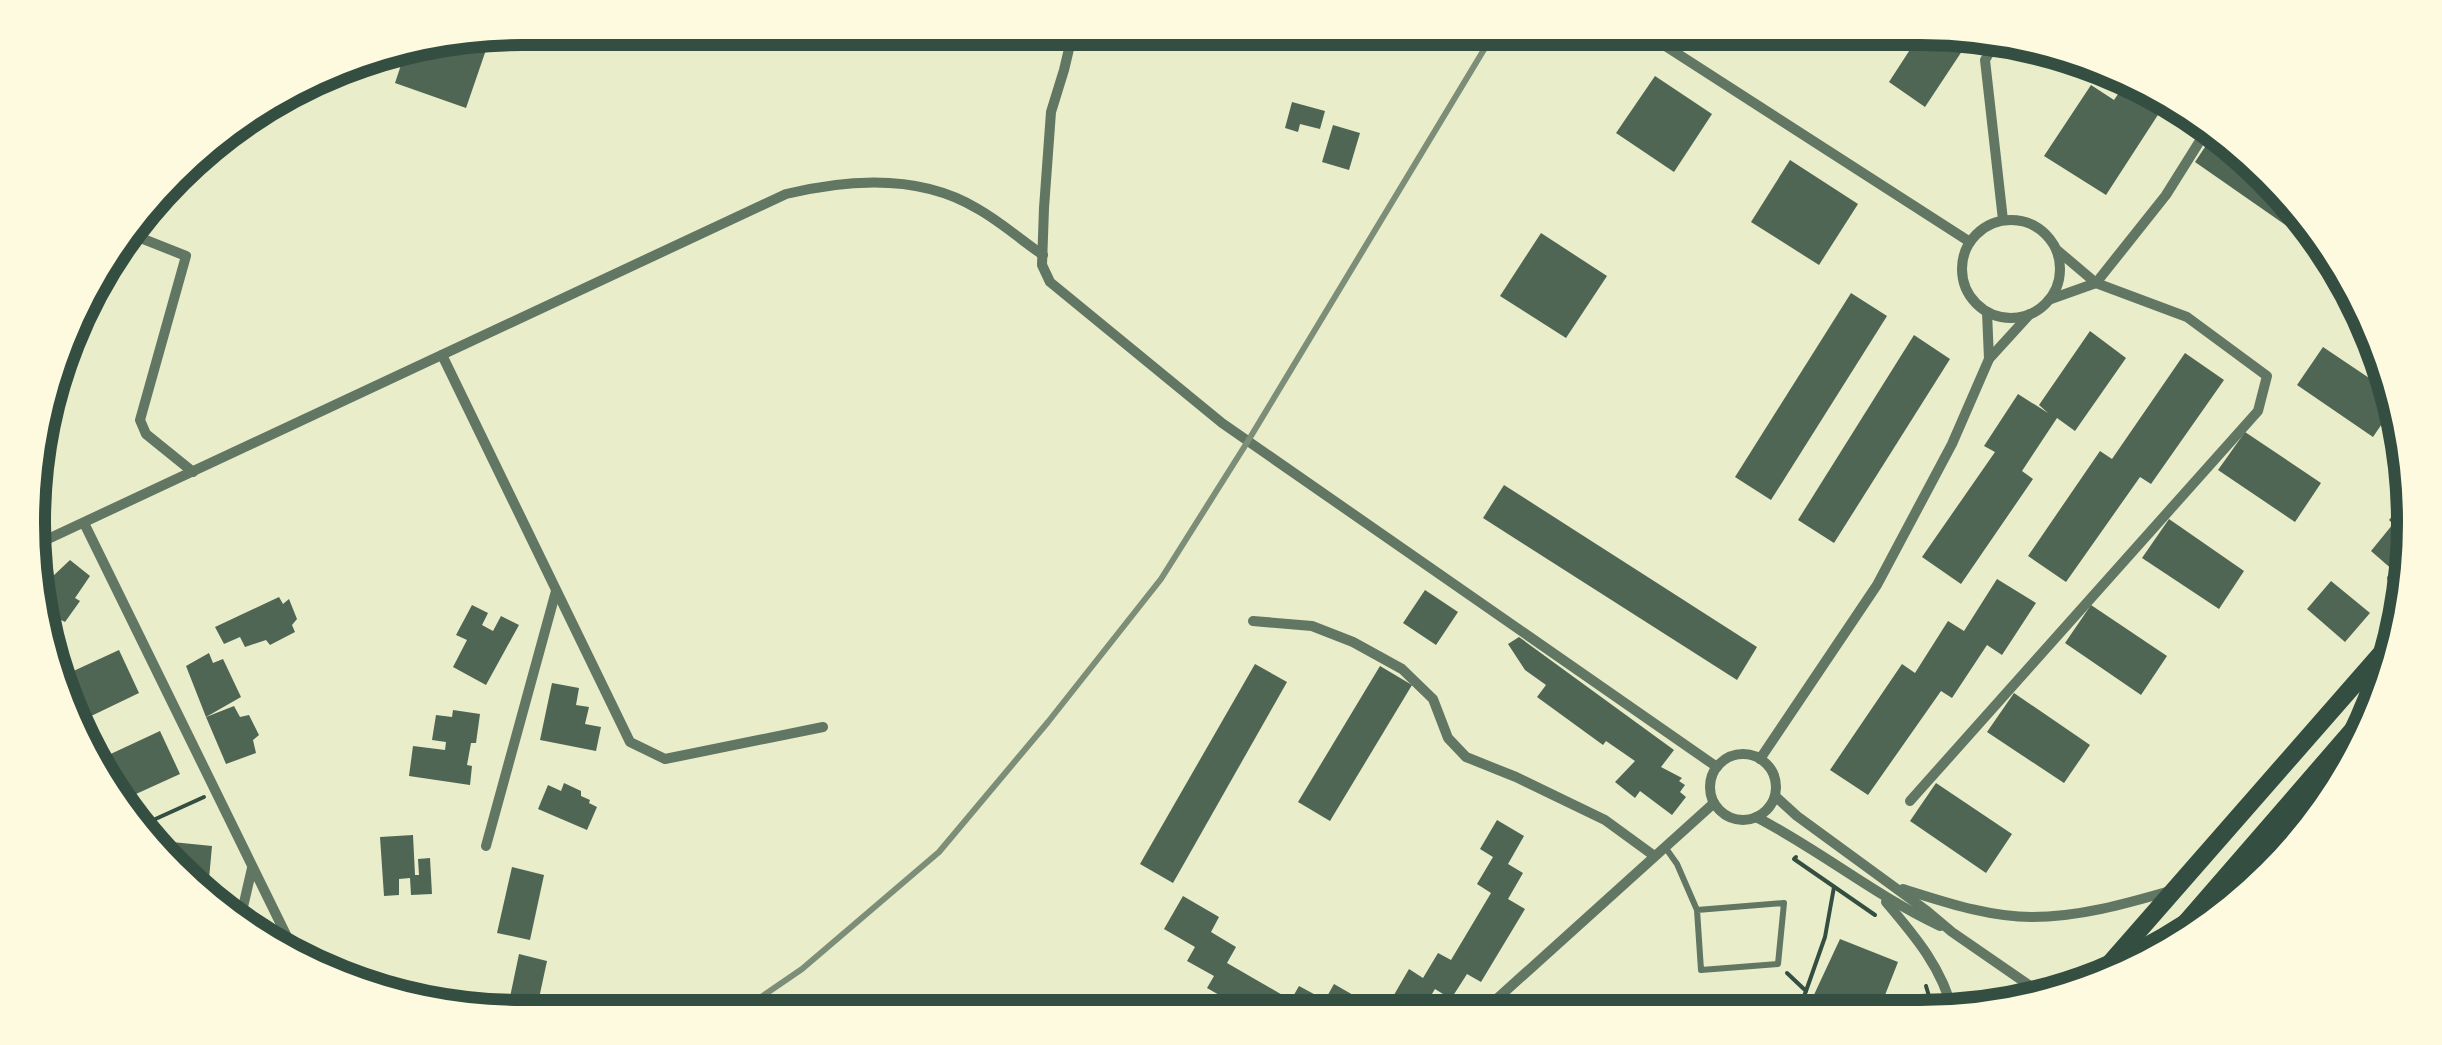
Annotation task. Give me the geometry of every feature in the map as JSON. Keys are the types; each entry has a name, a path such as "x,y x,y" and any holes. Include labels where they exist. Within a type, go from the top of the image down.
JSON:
{"main road":[{"path":"2115,958 2377,658"},
{"path":"2192,914 2347,736"}],"street":[{"path":"1070,45 1050,112 1042,255 1050,282 1222,423 1717,767"},
{"path":"1667,45 1970,242"},
{"path":"1991,50 1985,60 2003,220"},
{"path":"2048,300 2096,283 2166,195 2202,138"},
{"path":"46,540 786,194 828,184 923,186 976,206 1042,255"},
{"path":"1910,801 2258,411 2267,376 2187,317 2096,283 2035,225 2003,220 1978,232 1963,257 1966,288 1987,312 2016,318 2030,314 2048,300 2059,280 2057,250"},
{"path":"140,238 186,256 140,420 146,434 193,472"},
{"path":"1987,312 1989,358"},
{"path":"1760,759 1877,585 1952,444 1989,358 2030,314"},
{"path":"442,355 630,742 664,758 823,728"},
{"path":"84,522 287,938"},
{"path":"486,846 556,590"},
{"path":"1253,621 1312,626 1353,642 1402,670 1432,699 1448,738 1466,757 1605,820 1654,855"},
{"path":"1742,754 1760,759 1772,771 1775,796 1756,817 1737,820 1728,816 1714,802 1710,784 1717,767 1742,754"},
{"path":"1775,796 1952,932 2031,987"},
{"path":"1495,1000 1714,802"},
{"path":"1756,817 1882,897 1952,932"},
{"path":"2219,894 2234,865"},
{"path":"242,909 252,866"},
{"path":"1893,886 1967,908 2031,917 2117,906 2176,890"},
{"path":"1882,897 1927,949 1950,999"}],"lane":[{"path":"2296,795 2318,787"},
{"path":"1664,846 1677,864 1697,910 1702,970 1778,964 1784,903 1697,910"}],"path":[{"path":"150,821 216,791"},
{"path":"1804,844 1794,859 1878,917"},
{"path":"1802,1000 1826,936 1834,887"},
{"path":"1778,964 1806,991"},
{"path":"1925,985 1930,1000"}],"building":[{"path":"1913,45 1965,47 1925,107 1889,82"},
{"path":"487,47 466,108 395,83 403,60"},
{"path":"1655,76 1712,114 1674,172 1616,133"},
{"path":"2091,85 2114,100 2121,90 2161,111 2106,195 2044,156"},
{"path":"1292,102 1325,111 1320,129 1300,124 1298,132 1285,128"},
{"path":"1333,125 1360,133 1349,170 1322,162"},
{"path":"2208,142 2257,185 2301,236 2195,162"},
{"path":"1790,160 1858,204 1819,265 1751,222"},
{"path":"1541,233 1607,276 1566,338 1500,296"},
{"path":"1851,293 1887,316 1771,500 1735,477"},
{"path":"2090,331 2126,358 2075,431 2057,418 2022,471 2033,479 1961,584 1922,557 1995,452 1984,446 2018,394 2048,413 2039,405"},
{"path":"1914,335 1950,359 1834,543 1798,520"},
{"path":"2323,347 2376,383 2386,419 2373,437 2297,385"},
{"path":"2185,353 2224,380 2151,484 2140,477 2066,582 2028,556 2100,451 2112,459"},
{"path":"2245,432 2321,483 2295,522 2218,470"},
{"path":"1504,485 1757,647 1737,680 1483,518"},
{"path":"2397,511 2394,571 2371,551 2393,524 2389,520"},
{"path":"2169,519 2244,571 2219,609 2142,558"},
{"path":"70,560 90,576 75,598 80,601 65,622 59,619 56,623 48,576"},
{"path":"1997,579 2036,603 2002,655 1987,645 1952,698 1941,691 1868,795 1830,770 1902,664 1915,673 1948,621 1964,631"},
{"path":"2331,581 2370,613 2345,642 2307,609"},
{"path":"1425,590 1458,612 1436,645 1403,623"},
{"path":"279,597 283,604 289,599 297,619 292,625 295,632 270,645 266,640 245,647 240,637 224,644 215,627"},
{"path":"472,605 488,613 482,625 493,631 501,616 519,625 486,685 453,667 467,640 456,635"},
{"path":"2091,605 2167,656 2141,695 2065,643"},
{"path":"1519,637 1674,750 1661,767 1682,778 1679,781 1685,785 1680,792 1686,797 1672,815 1640,791 1635,798 1615,782 1635,761 1606,741 1603,745 1537,697 1546,685 1525,670 1508,644"},
{"path":"119,650 139,693 87,718 69,673"},
{"path":"209,653 213,663 223,659 241,697 206,717 186,666"},
{"path":"1255,664 1287,682 1173,883 1140,864"},
{"path":"1380,666 1412,685 1330,821 1298,802"},
{"path":"552,683 579,688 576,705 589,707 585,724 601,727 596,751 540,740"},
{"path":"2014,693 2090,745 2064,783 1987,732"},
{"path":"234,706 240,717 249,715 259,735 253,740 256,753 226,764 206,717"},
{"path":"453,710 480,714 476,743 471,743 467,765 472,766 470,785 409,776 413,746 445,750 446,742 432,740 436,715 452,717"},
{"path":"160,731 180,774 131,796 106,756"},
{"path":"564,783 581,791 581,796 597,807 587,830 538,809 548,785 561,791"},
{"path":"1936,783 2012,834 1986,873 1910,821"},
{"path":"1497,820 1524,836 1508,864 1523,873 1508,899 1525,909 1481,982 1467,974 1451,999 1435,989 1428,1000 1391,1000 1409,969 1423,978 1438,953 1451,960 1491,893 1477,884 1493,857 1480,849"},
{"path":"413,835 415,875 419,875 418,859 430,858 432,894 411,895 410,878 399,879 399,895 384,896 380,837"},
{"path":"172,842 212,846 209,883 185,860"},
{"path":"512,867 544,875 530,940 497,933"},
{"path":"1183,896 1219,917 1211,932 1236,947 1227,963 1291,1000 1228,1000 1207,988 1214,976 1187,961 1195,947 1164,929"},
{"path":"1840,939 1898,962 1883,1000 1812,1000"},
{"path":"519,954 547,961 539,1000 510,997"},
{"path":"1334,984 1362,1000 1325,1000"},
{"path":"1299,986 1325,1000 1291,1000"}],"railway":[{"path":"757,1000 802,969 939,852 1161,579 1487,45"}]}
